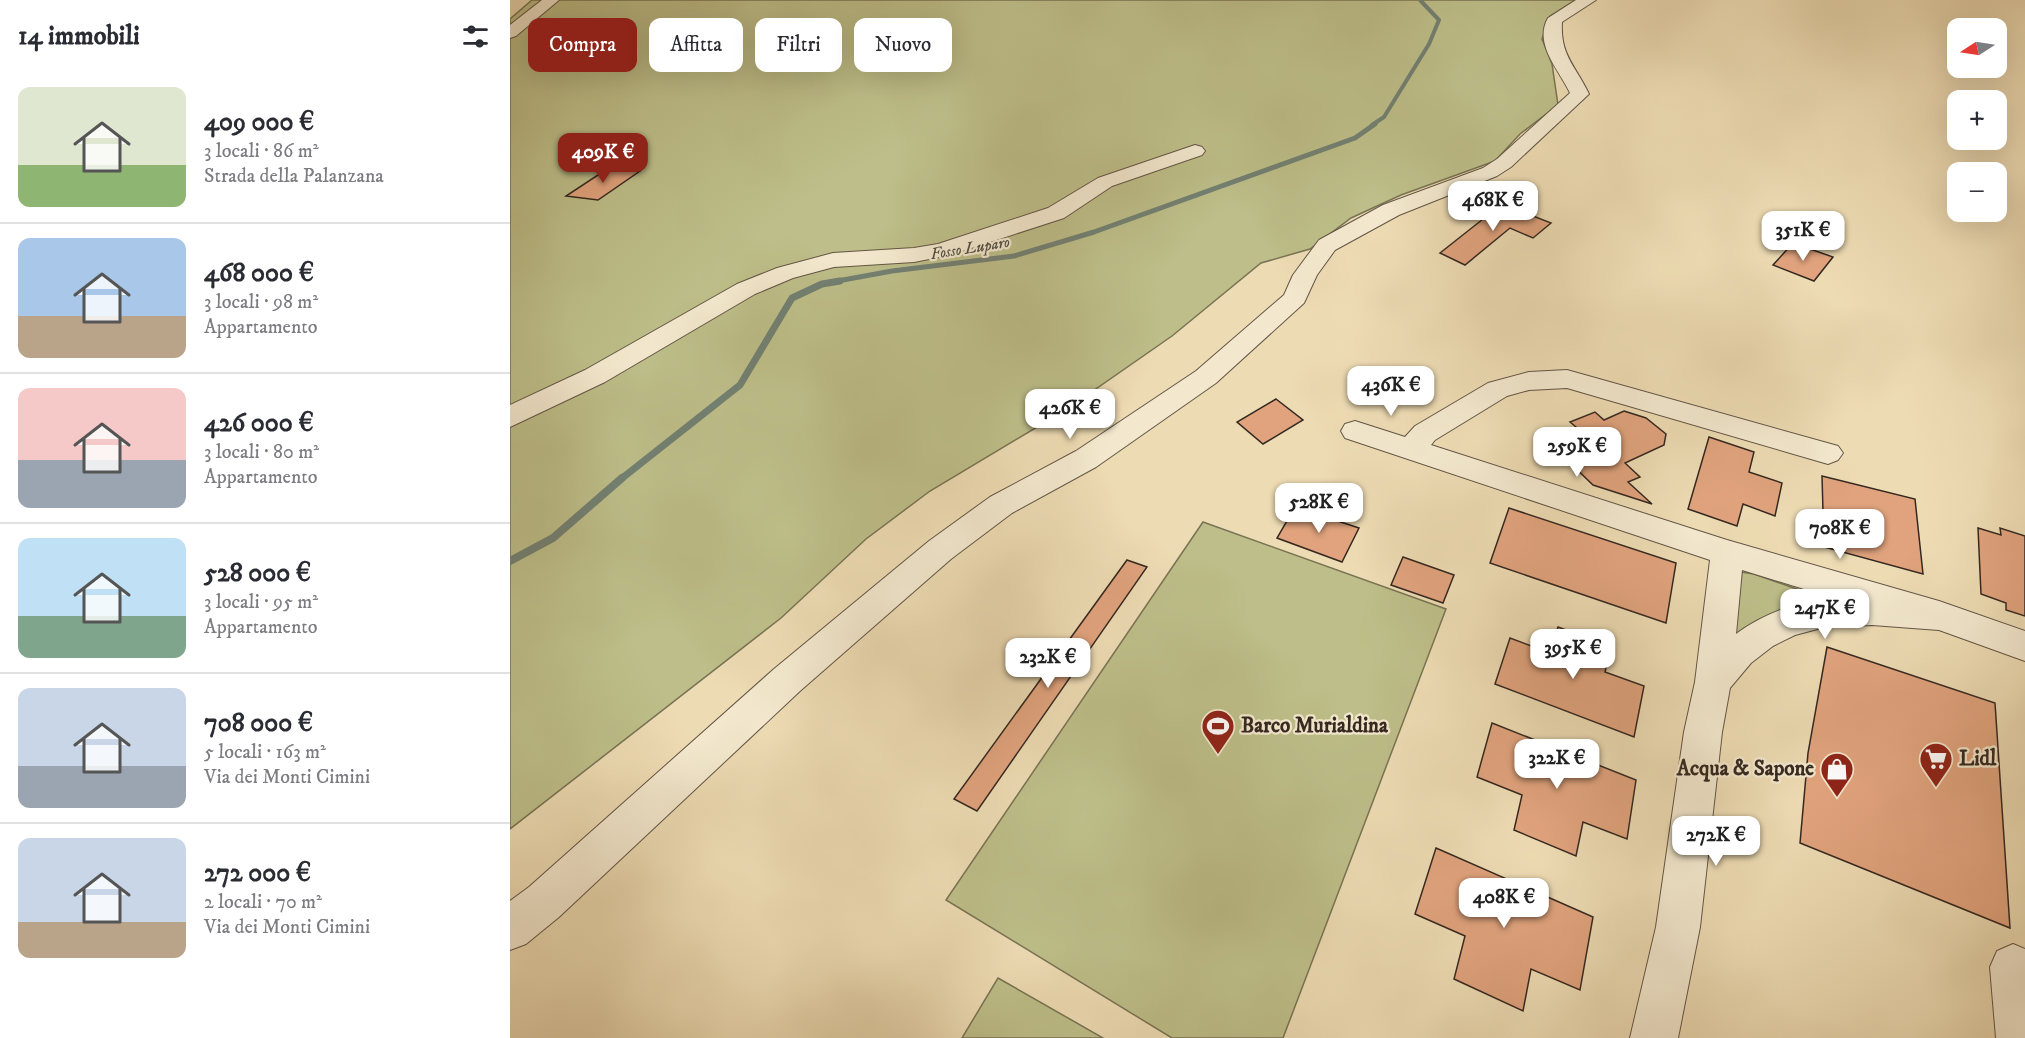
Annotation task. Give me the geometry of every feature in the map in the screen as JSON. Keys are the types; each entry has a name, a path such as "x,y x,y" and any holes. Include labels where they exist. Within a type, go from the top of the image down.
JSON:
{"street":[{"path":"510,33 551,0"},
{"path":"510,928 544,902 787,680 940,550 1001,505 1086,459 1206,376 1295,298 1305,275 1327,245 1391,210 1490,172 1504,164 1580,94 1554,51 1552,34 1554,21 1565,12 1588,0"},
{"path":"510,417 595,376 746,289 775,277 833,260 914,255 942,250 1056,213 1106,182 1195,151"},
{"path":"1412,449 1425,433 1498,389 1530,381 1567,379 1828,453"},
{"path":"1355,430 1727,553 1939,616 2025,646"},
{"path":"1654,1038 1678,927 1703,732 1713,682 1727,553"},
{"path":"1713,682 1738,652 1761,635 1788,622 1825,613 1860,611 1939,616"},
{"path":"2013,967 2020,1038"}],"green space":[{"path":"532,0 1576,0 1550,16 1542,39 1552,64 1558,105 1520,134 1495,161 1401,195 1351,218 1310,249 1261,263 1172,336 1064,411 930,491 866,539 781,618 510,829 510,19"},
{"name":"Barco Murialdina","path":"1203,522 1446,609 1283,1038 1172,1038 946,900"},
{"path":"1741,572 1754,574 1837,603 1777,612 1751,623 1725,643"},
{"path":"998,978 1103,1038 962,1038"}],"building":[{"path":"610,167 640,171 598,200 566,196"},
{"path":"1502,204 1551,223 1533,238 1510,228 1465,265 1440,253"},
{"path":"1793,243 1833,257 1814,281 1773,265"},
{"path":"1276,399 1303,420 1263,444 1237,422"},
{"path":"1624,411 1646,418 1666,434 1664,445 1625,463 1640,477 1628,482 1652,504 1593,485 1561,454 1571,450 1556,436 1576,427 1570,422 1595,412 1604,420"},
{"path":"1709,437 1754,452 1749,472 1782,483 1775,516 1743,504 1737,526 1688,509"},
{"path":"1822,476 1915,499 1923,574 1824,547"},
{"path":"1295,507 1359,528 1342,562 1277,538"},
{"path":"1509,508 1676,563 1666,623 1490,563"},
{"path":"1978,528 2001,535 2000,528 2025,536 2025,616 2006,610 2006,603 1981,594"},
{"path":"1403,557 1454,575 1443,603 1391,585"},
{"path":"1127,560 1147,567 977,811 954,799"},
{"path":"1558,627 1611,647 1605,672 1644,686 1634,737 1495,684 1510,638 1550,653"},
{"name":"Lidl","path":"1827,647 1995,703 2010,928 1800,843 1808,753"},
{"path":"1492,723 1636,780 1627,839 1583,822 1576,856 1514,830 1522,795 1477,777"},
{"path":"1436,848 1593,917 1580,990 1531,969 1523,1011 1454,979 1465,936 1415,914"}],"waterway":[{"name":"Fosso Luparo","path":"1372,125 1384,117 1429,44 1439,20 1420,0"},
{"name":"Fosso Luparo","path":"832,282 892,271 1014,256 1094,232 1355,138 1375,124"},
{"name":"Fosso Luparo","path":"621,479 740,385 792,298 822,284 840,281"},
{"name":"Fosso Luparo","path":"510,561 553,538 622,478"}],"place":[{"name":"Barco Murialdina","path":"1218,755"},
{"name":"Lidl","path":"1936,788"},
{"name":"Acqua & Sapone","path":"1837,798"}]}
